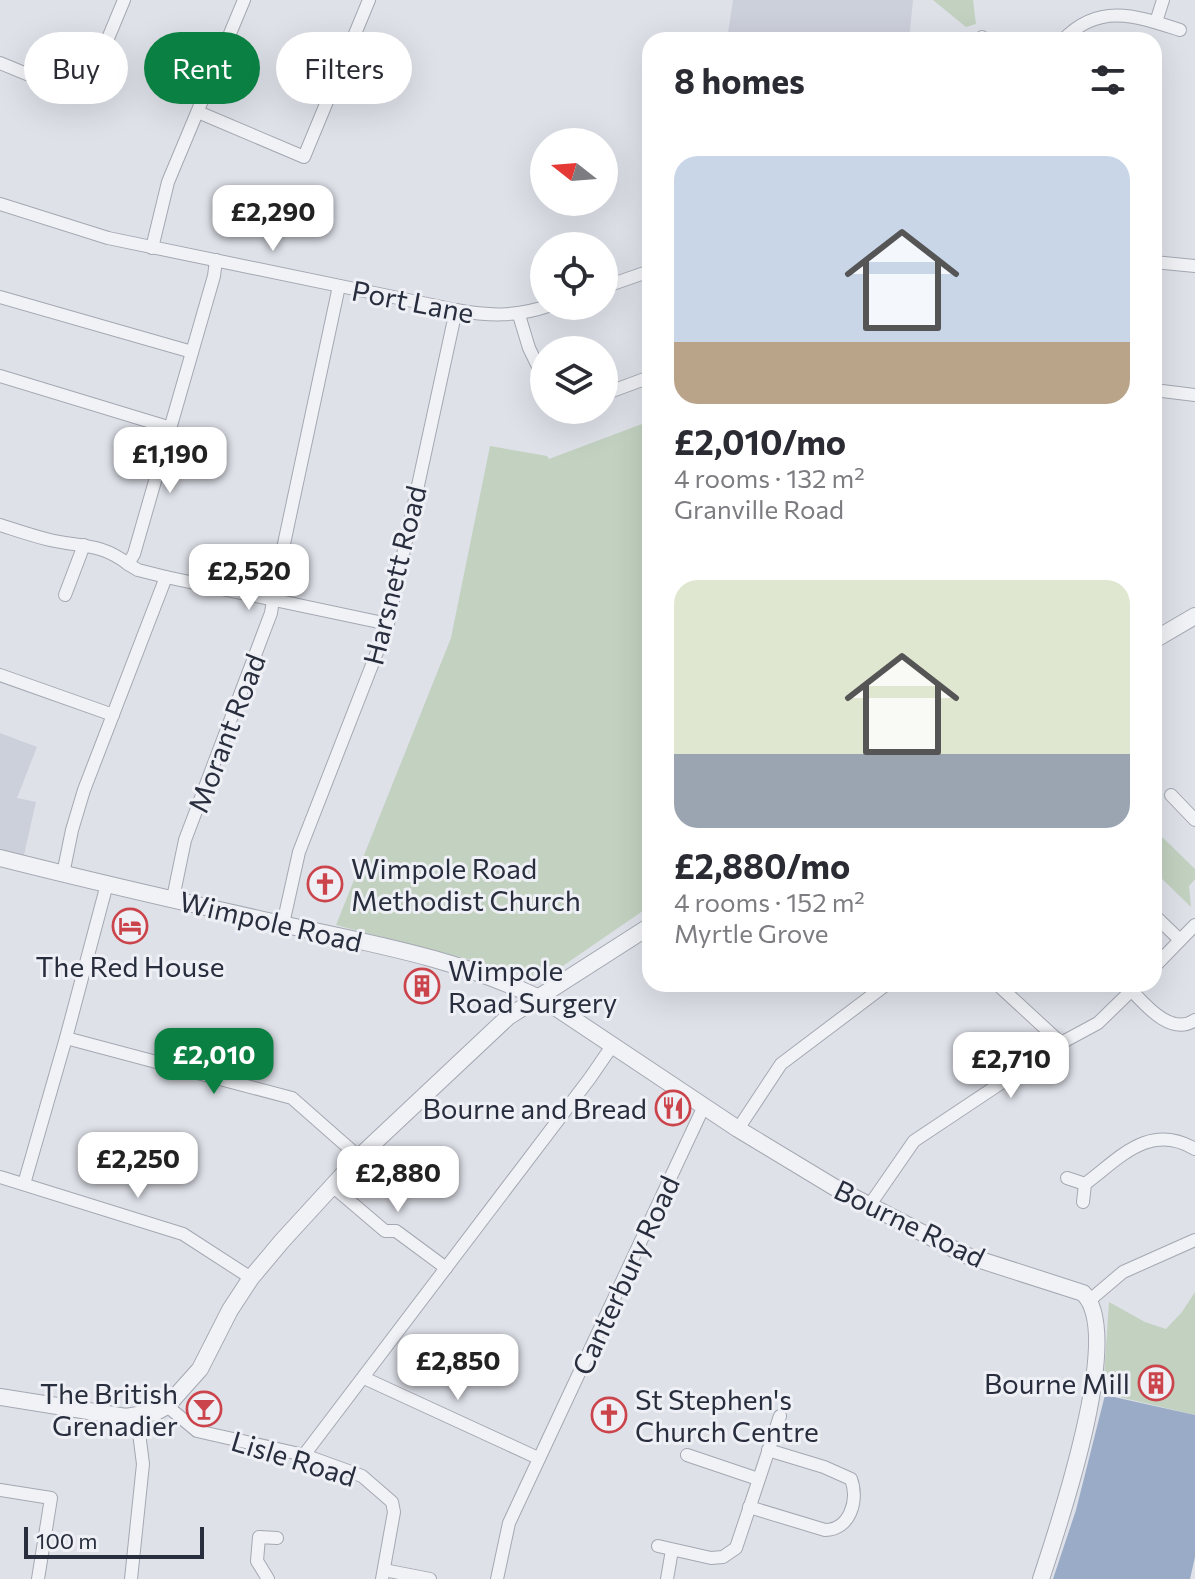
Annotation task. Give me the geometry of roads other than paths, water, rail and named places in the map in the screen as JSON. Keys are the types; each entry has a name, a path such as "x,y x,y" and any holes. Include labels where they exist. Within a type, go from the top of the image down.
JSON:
{"street":[{"path":"0,63 68,91 82,91 89,84 124,0"},
{"path":"152,248 168,182 244,0"},
{"path":"198,112 304,157 369,0"},
{"path":"1156,22 1163,0"},
{"path":"1070,32 1108,15 1122,14 1180,30"},
{"name":"Port Lane","path":"0,206 101,237 456,310 495,316 530,312"},
{"path":"128,564 134,554 171,428 216,260"},
{"path":"1162,263 1195,266"},
{"path":"618,282 642,274"},
{"name":"Morant Road","path":"173,898 185,840 271,613 339,286"},
{"path":"0,297 192,352"},
{"name":"Harsnett Road","path":"283,924 299,852 388,624 456,310"},
{"path":"519,315 530,350"},
{"path":"0,376 171,428"},
{"path":"618,389 642,380"},
{"path":"1162,391 1195,395"},
{"path":"0,525 49,540 107,550 138,570 388,624"},
{"path":"65,595 84,545"},
{"path":"63,874 76,813 166,577"},
{"path":"1162,635 1195,616"},
{"path":"0,675 113,715"},
{"path":"1171,795 1195,820"},
{"name":"Wimpole Road","path":"0,858 434,959 512,985 537,997"},
{"path":"24,1184 107,884"},
{"path":"1162,923 1180,940"},
{"path":"1162,959 1195,925"},
{"path":"0,1397 105,1416 137,1417 167,1406 200,1369 230,1310 251,1278 359,1157 508,1017 642,931"},
{"path":"738,1129 781,1064 876,992"},
{"path":"1006,992 1061,1043"},
{"path":"869,1206 914,1141 1061,1043 1098,1023 1130,992"},
{"path":"1139,992 1157,1016 1177,1025 1187,1025 1195,1020"},
{"name":"Bourne Road","path":"537,997 738,1129 869,1206 965,1255 1083,1293 1090,1300"},
{"path":"66,1038 292,1098 359,1157"},
{"path":"304,1455 612,1046"},
{"name":"Canterbury Road","path":"497,1579 509,1523 704,1106"},
{"path":"1083,1202 1085,1184 1142,1142 1179,1140 1195,1149"},
{"path":"0,1177 183,1234 251,1278"},
{"path":"1067,1178 1085,1184"},
{"path":"331,1185 385,1231 396,1231 446,1268"},
{"path":"1041,1579 1072,1484 1090,1401 1097,1328 1090,1300 1123,1272 1195,1240"},
{"path":"364,1378 538,1458"},
{"name":"Lisle Road","path":"167,1406 197,1431 304,1455 362,1476 392,1502 394,1512 383,1574"},
{"path":"658,1546 711,1558 723,1557 736,1548 780,1416"},
{"path":"131,1579 143,1464 137,1417"},
{"path":"749,1507 825,1530 836,1530 847,1522 855,1490 851,1479 768,1450"},
{"path":"687,1455 758,1479"},
{"path":"0,1490 51,1498 38,1579"},
{"path":"268,1579 257,1561 259,1537 277,1538"},
{"path":"667,1579 672,1550"},
{"path":"383,1574 430,1579"}],"water":[{"path":"1105,1395 1195,1415 1195,1557 1190,1579 1053,1579 1076,1510"}],"place":[{"name":"Wimpole Road Methodist Church","path":"325,884"},
{"name":"The Red House","path":"130,926"},
{"name":"Wimpole Road Surgery","path":"422,986"},
{"name":"Bourne and Bread","path":"673,1108"},
{"name":"Bourne Mill","path":"1156,1383"},
{"name":"The British Grenadier","path":"204,1409"},
{"name":"St Stephen's Church Centre","path":"609,1415"}]}
